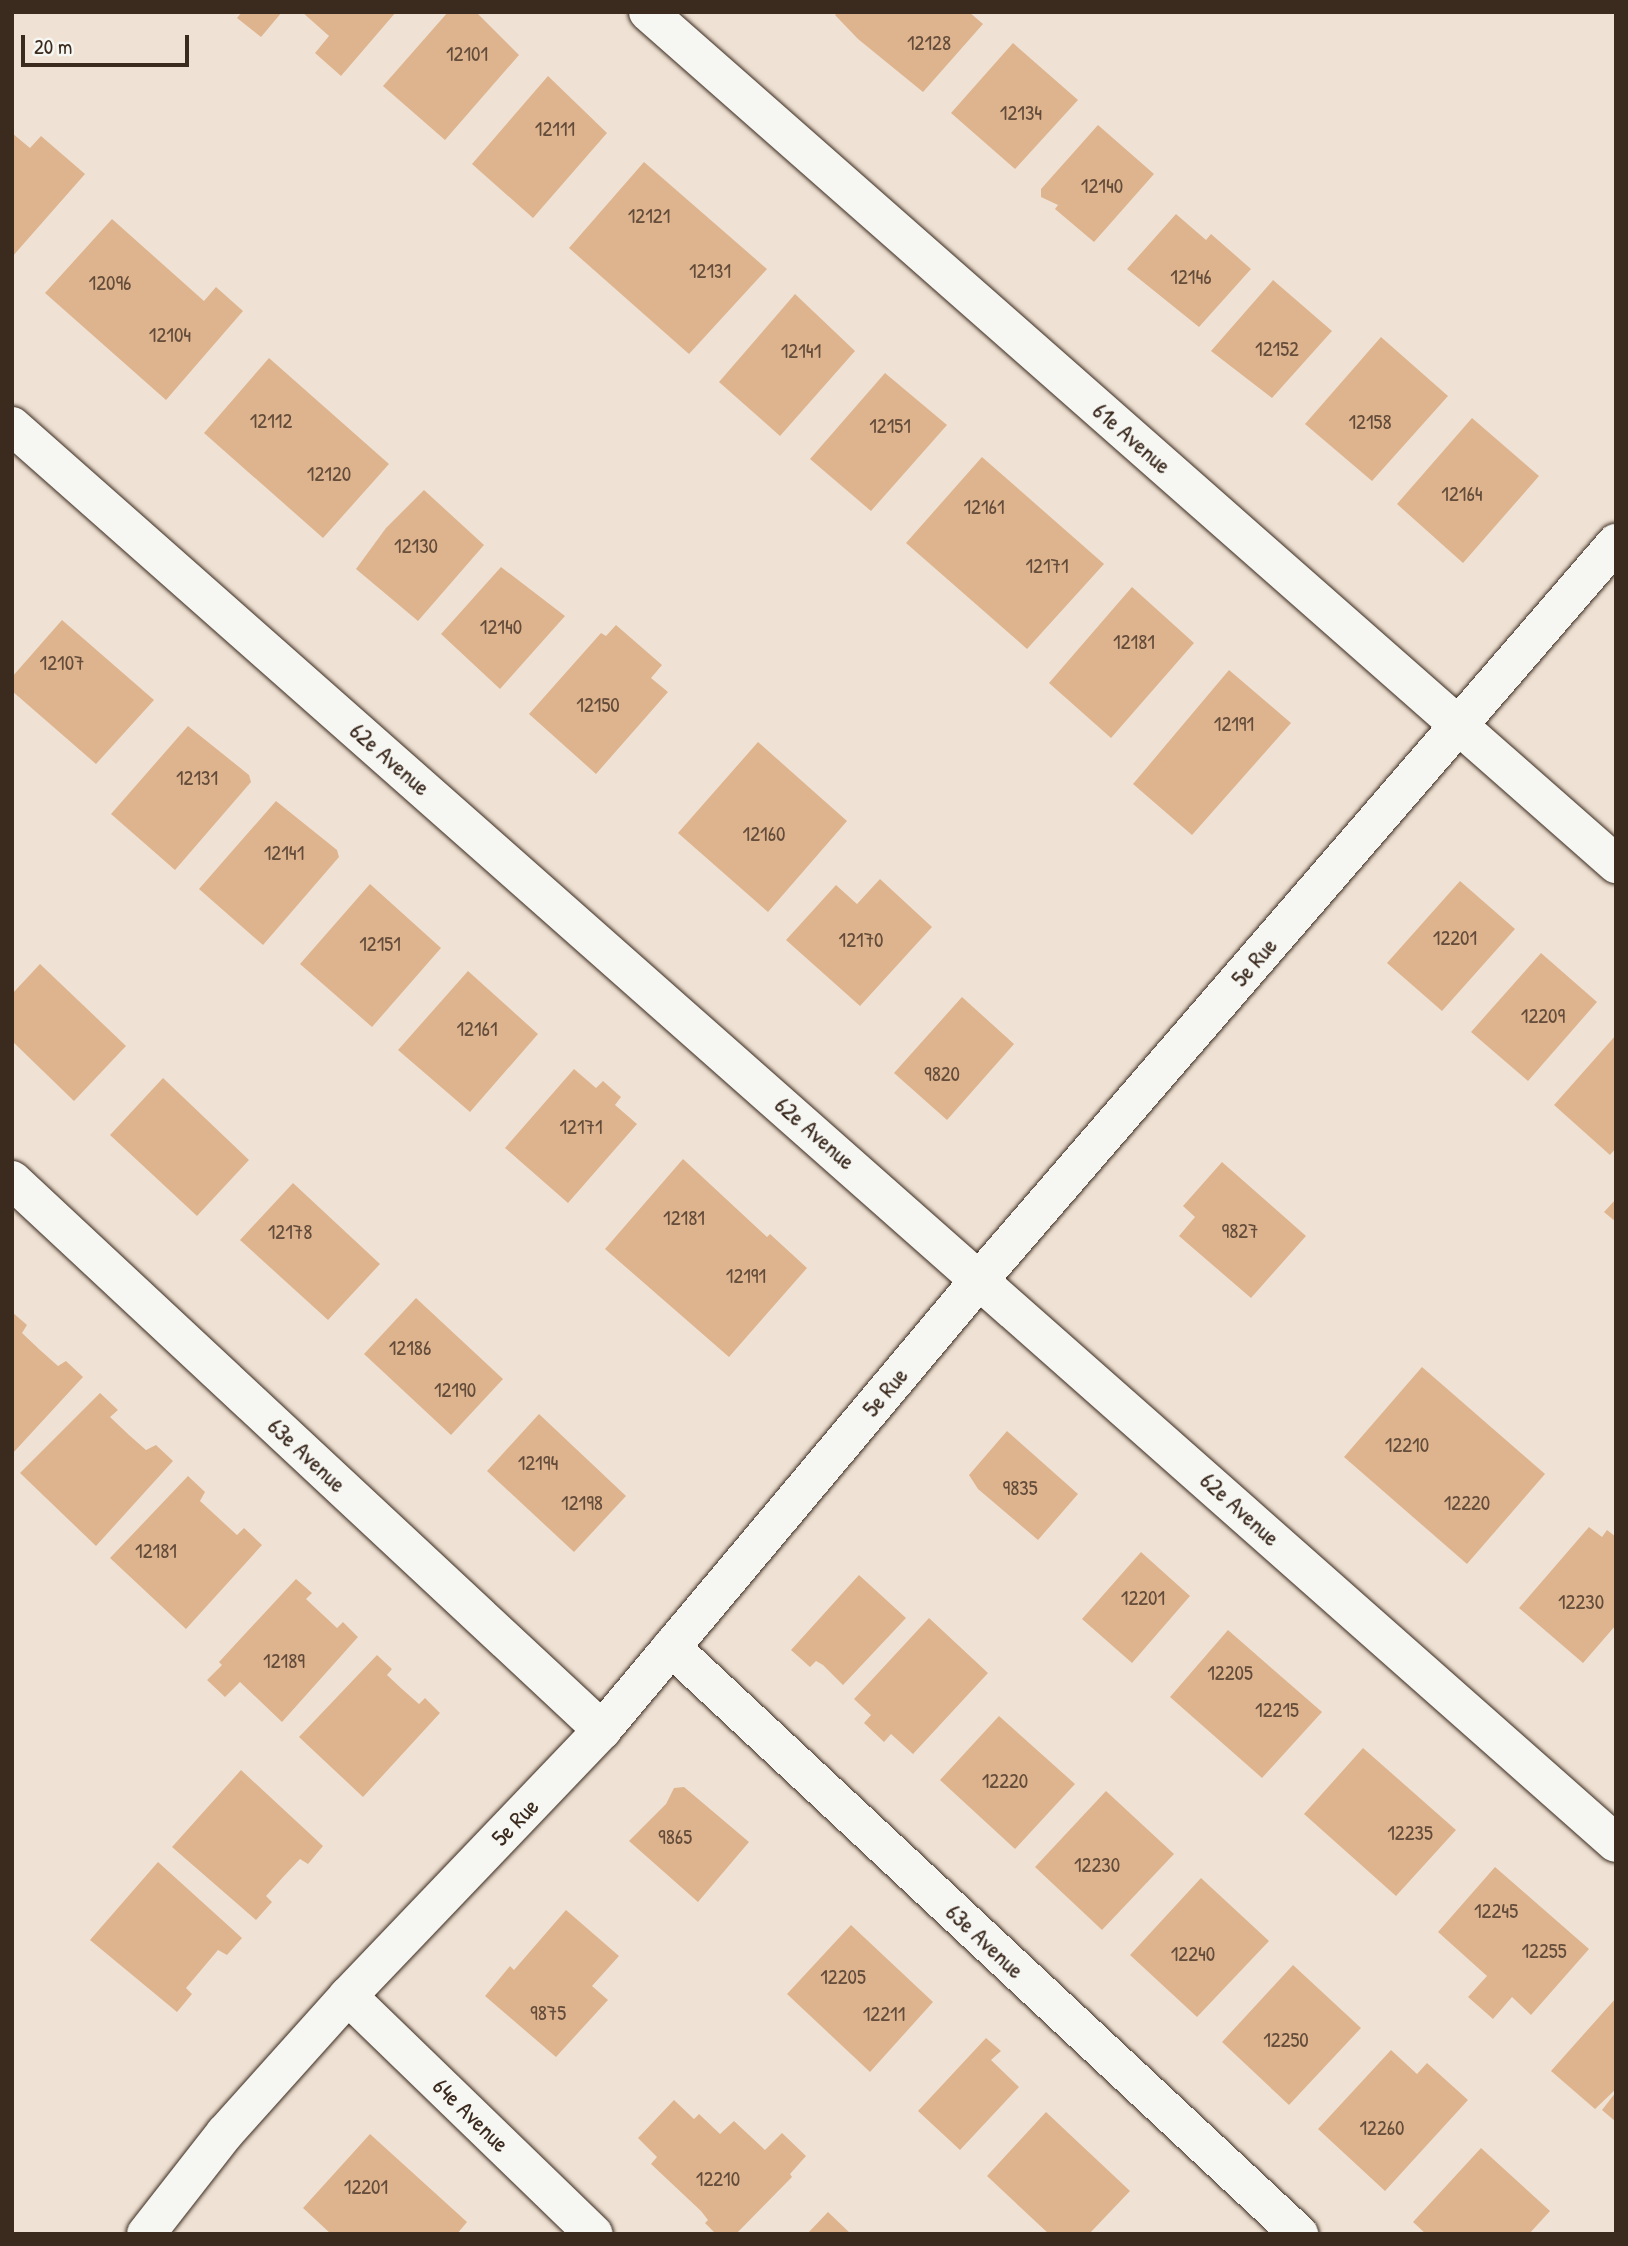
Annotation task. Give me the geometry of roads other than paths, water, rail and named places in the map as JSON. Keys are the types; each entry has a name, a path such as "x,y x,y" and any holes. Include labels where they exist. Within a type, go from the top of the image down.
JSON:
{"street":[{"name":"61e Avenue","path":"648,12 1616,864"},
{"name":"62e Avenue","path":"12,426 1616,1843"},
{"name":"5e Rue","path":"146,2234 225,2133 348,1996 602,1730 980,1279 1616,543"},
{"name":"63e Avenue","path":"12,1180 602,1730"},
{"name":"63e Avenue","path":"671,1647 1299,2234"},
{"name":"64e Avenue","path":"348,1996 594,2234"}]}
